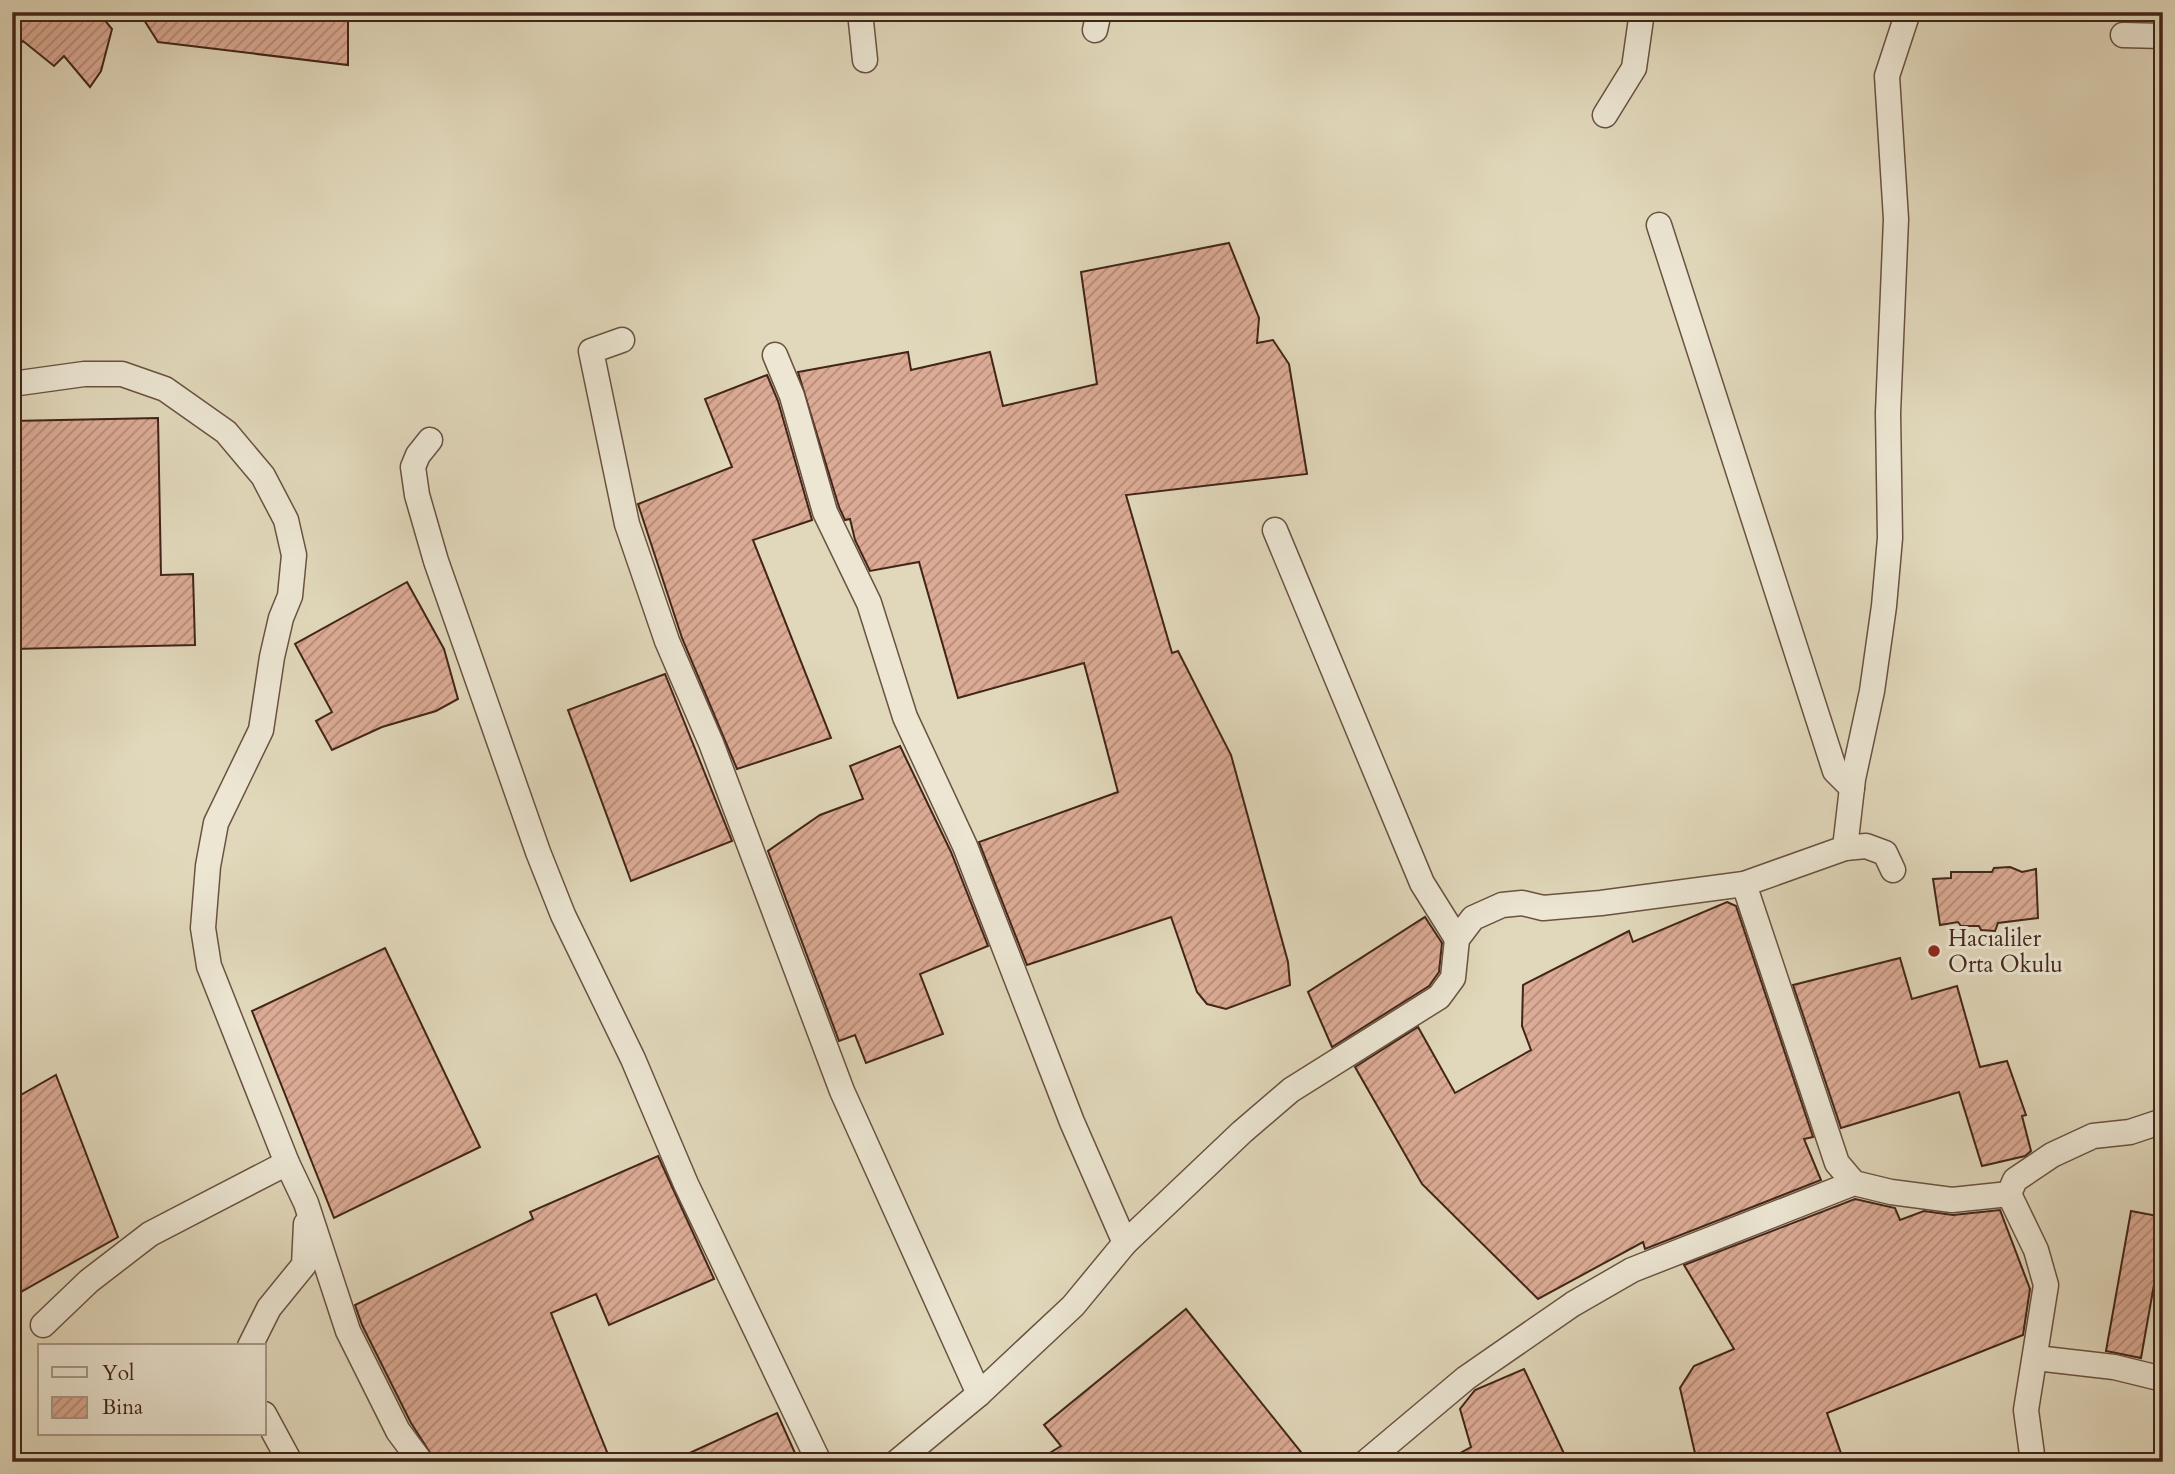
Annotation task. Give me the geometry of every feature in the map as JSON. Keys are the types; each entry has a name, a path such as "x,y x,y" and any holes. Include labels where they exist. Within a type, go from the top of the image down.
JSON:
{"street":[{"path":"860,12 865,60"},
{"path":"1605,115 1634,68 1642,12"},
{"path":"1845,848 1852,788 1872,691 1890,538 1888,413 1896,219 1886,76 1908,12"},
{"path":"2123,35 2163,36"},
{"path":"1659,225 1835,771 1852,788"},
{"path":"622,340 591,351 627,524 648,587 667,641 711,743 842,1091 979,1394"},
{"path":"775,355 792,396 825,512 869,603 905,717 965,846 1072,1122 1125,1243"},
{"path":"12,384 84,374 122,374 165,388 226,432 263,476 286,520 294,555 290,596 281,618 272,657 261,730 216,824 208,866 204,928 209,966 287,1163 306,1203 348,1331 398,1431 421,1462"},
{"path":"430,440 418,454 413,467 417,495 436,561 538,852 563,915 634,1059 686,1184 819,1462"},
{"path":"1275,530 1422,883 1457,939"},
{"path":"897,1462 979,1394 1073,1306 1125,1243 1242,1132 1291,1090 1439,997 1453,978 1457,939 1473,918 1502,905 1522,903 1543,908 1601,903 1744,884 1845,848 1866,846 1885,853 1893,870"},
{"path":"1744,884 1837,1163 1854,1184"},
{"path":"2032,1462 2026,1410 2046,1285 2036,1250 2009,1194 2015,1180 2092,1136 2130,1132 2163,1121"},
{"path":"43,1325 89,1281 150,1234 287,1163"},
{"path":"1366,1462 1466,1378 1632,1270 1854,1184 1891,1192 1952,1199 2009,1194"},
{"path":"251,1344 269,1308 304,1265 306,1203"},
{"path":"2036,1358 2114,1367 2163,1379"},
{"path":"266,1418 290,1462"}],"building":[{"path":"12,12 98,12 112,29 101,71 90,87 64,56 54,66 23,41 12,52"},
{"path":"139,12 348,12 348,65 158,42"},
{"path":"1229,243 1259,318 1257,343 1273,340 1289,364 1307,474 1126,495 1172,653 1178,651 1231,755 1288,962 1290,985 1226,1009 1207,1004 1197,992 1171,917 1027,965 979,842 1118,792 1084,663 958,698 919,562 870,571 855,540 850,519 845,520 839,507 798,372 908,352 911,370 990,352 1003,406 1097,384 1081,272"},
{"path":"767,375 778,401 812,520 753,540 831,738 737,769 682,638 638,504 732,467 705,399"},
{"path":"158,418 161,575 193,574 195,645 12,649 12,421"},
{"path":"407,582 444,649 458,699 436,711 382,727 332,750 316,721 332,712 295,644"},
{"path":"665,674 732,841 631,881 568,710"},
{"path":"900,746 951,852 988,946 920,974 943,1034 866,1063 855,1035 839,1041 768,851 820,815 863,799 850,766"},
{"path":"2010,867 2022,872 2036,869 2038,918 1998,923 1995,931 1981,930 1979,926 1961,926 1958,922 1940,925 1933,879 1951,878 1951,872 1992,872 1994,868"},
{"path":"1727,902 1736,906 1813,1137 1804,1139 1821,1180 1645,1249 1643,1242 1538,1299 1422,1184 1355,1067 1418,1027 1455,1093 1531,1050 1522,1026 1523,985 1629,931 1633,942"},
{"path":"1425,917 1442,943 1439,972 1429,986 1332,1047 1308,992"},
{"path":"385,948 480,1147 334,1218 252,1011"},
{"path":"1900,958 1912,999 1957,986 1980,1067 2007,1061 2026,1115 2022,1116 2031,1151 2025,1156 1982,1166 1959,1092 1841,1128 1793,985"},
{"path":"56,1075 118,1237 12,1297 12,1100"},
{"path":"658,1156 714,1279 609,1325 596,1294 551,1313 611,1462 436,1462 411,1423 362,1325 355,1305 533,1219 530,1212"},
{"path":"1855,1199 1895,1208 1900,1220 1924,1211 1953,1215 2000,1210 2030,1289 2023,1335 1827,1413 1844,1462 1697,1462 1680,1388 1694,1366 1734,1349 1684,1265"},
{"path":"2131,1211 2163,1217 2163,1234 2141,1358 2106,1351"},
{"path":"1186,1309 1309,1462 1035,1462 1061,1446 1044,1425"},
{"path":"1524,1369 1568,1462 1444,1462 1471,1447 1460,1409 1475,1390"},
{"path":"777,1413 799,1462 670,1462"}],"place":[{"name":"Hacıaliler Orta Okulu","path":"1934,951"}]}
